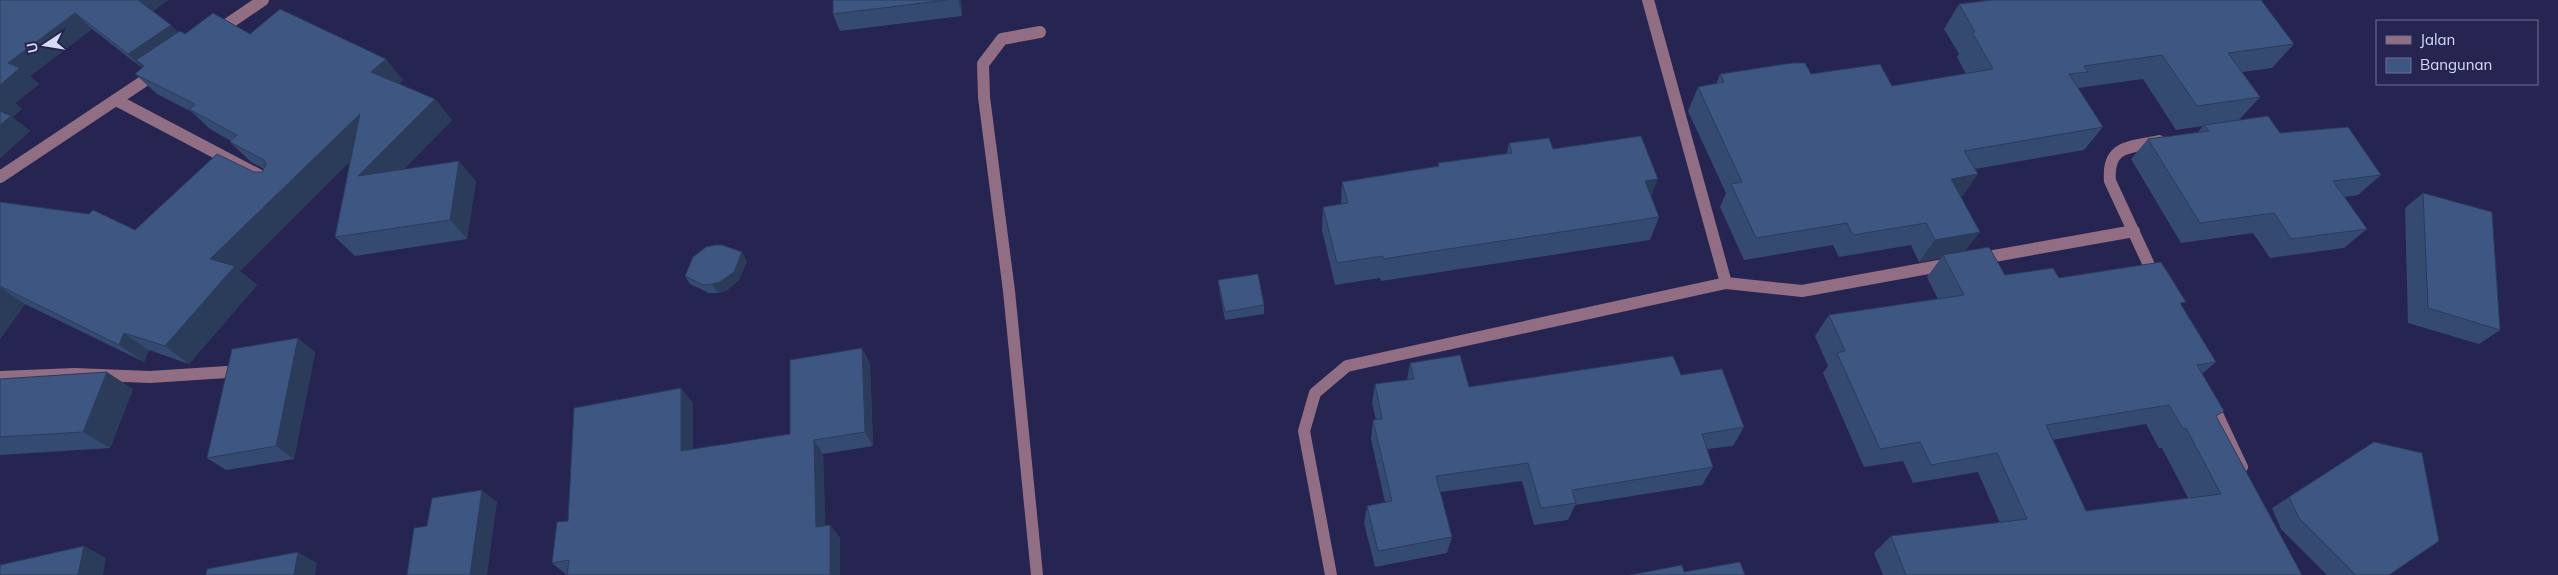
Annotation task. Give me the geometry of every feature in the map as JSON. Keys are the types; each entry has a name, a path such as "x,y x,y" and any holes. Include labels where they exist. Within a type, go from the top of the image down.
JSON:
{"street":[{"path":"205,39 262,0"},
{"path":"1648,0 1726,284"},
{"path":"1037,575 1009,291 984,97 982,64 1002,39 1040,32"},
{"path":"0,177 165,66"},
{"path":"116,100 278,185"},
{"path":"2159,286 2110,181 2108,164 2114,155 2124,149 2169,139"},
{"path":"1331,575 1304,431 1315,393 1346,366 1726,284 1802,291 2134,231"},
{"path":"0,377 75,374 150,377 227,372"},
{"path":"2204,386 2249,481"}],"building":[{"path":"0,0 138,0 171,25 128,54 75,13 8,63 20,68 0,85"},
{"path":"833,0 947,0 833,14"},
{"path":"1992,0 2261,0 2294,44 2228,53 2260,97 2197,106 2162,55 2084,66 2088,72 2069,74 2103,127 1964,151 1978,174 1951,179 1980,232 1935,240 1926,223 1853,235 1847,223 1756,238 1731,184 1742,182 1698,87 1724,82 1720,74 1792,63 1805,63 1811,74 1880,64 1892,86 1993,69 1959,4"},
{"path":"280,9 386,59 371,72 435,99 358,176 459,161 450,220 335,237 360,114 210,259 235,266 165,346 124,333 119,345 0,286 0,202 89,214 93,210 135,230 217,154 254,172 262,172 266,165 264,160 230,142 237,135 189,109 195,104 135,74 144,66 136,60 180,31 185,34 213,13 250,34"},
{"path":"0,111 11,116 0,125"},
{"path":"2268,116 2280,133 2348,127 2381,175 2333,181 2367,229 2291,239 2274,213 2200,223 2148,139 2209,131 2204,125"},
{"path":"1641,136 1658,179 1645,181 1659,217 1383,259 1383,256 1337,263 1323,207 1348,203 1342,182 1439,166 1438,163 1512,153 1509,143 1549,138 1553,149"},
{"path":"2423,193 2492,212 2500,330 2428,308"},
{"path":"722,245 742,252 734,272 720,282 703,285 685,276 693,257 706,247"},
{"path":"1989,247 2005,275 2053,268 2059,278 2161,262 2186,302 2180,303 2216,362 2197,365 2224,411 2216,416 2302,575 1906,575 1891,536 2027,519 1997,453 1931,465 1920,442 1880,449 1837,353 1845,351 1829,315 1964,295 1943,255","holes":["2169,405 2183,429 2186,428 2221,494 2086,511 2046,425"]},
{"path":"1258,274 1264,305 1225,312 1218,280"},
{"path":"298,338 276,446 207,458 232,349"},
{"path":"862,348 865,432 814,440 816,527 830,525 830,575 567,575 569,560 552,563 557,522 568,521 574,408 681,388 681,451 790,434 790,360"},
{"path":"1460,355 1469,387 1673,356 1681,375 1722,369 1744,427 1702,434 1713,467 1572,490 1576,503 1541,508 1528,463 1436,476 1452,537 1378,551 1367,506 1392,501 1373,420 1382,419 1375,384 1414,379 1410,363"},
{"path":"107,372 83,432 0,437 0,379"},
{"path":"2374,442 2422,453 2439,541 2389,575 2356,575 2299,518 2289,497"},
{"path":"482,490 470,575 407,575 414,528 427,526 432,498"},
{"path":"84,546 78,575 0,575 0,565"},
{"path":"298,552 294,575 206,575 207,569"},
{"path":"1740,562 1745,575 1630,575 1682,565 1684,572"}]}
